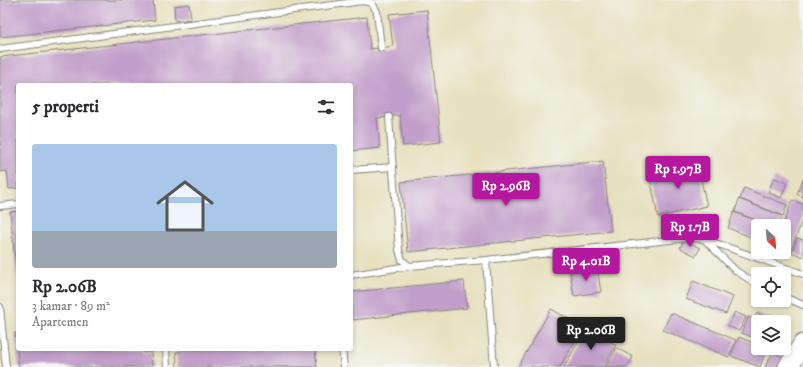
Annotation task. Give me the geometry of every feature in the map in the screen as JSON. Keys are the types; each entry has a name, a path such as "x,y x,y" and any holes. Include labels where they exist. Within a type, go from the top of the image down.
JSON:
{"main road":[{"path":"788,367 803,344"}],"lane":[{"path":"0,49 363,1 372,3 377,12 381,48"},
{"path":"389,116 399,250 402,260 409,266"},
{"path":"353,170 393,167"},
{"path":"0,206 16,204"},
{"path":"353,275 409,266 486,260 688,238 704,240 803,274"},
{"path":"704,240 736,271 751,281"},
{"path":"486,260 494,367"},
{"path":"791,300 803,305"},
{"path":"0,307 6,367"},
{"path":"166,351 167,367"},
{"path":"342,351 344,367"}],"building":[{"path":"0,0 153,0 155,20 0,37"},
{"path":"189,4 191,19 175,21 174,6"},
{"path":"427,10 441,142 403,146 400,115 377,118 380,148 353,151 353,83 16,83 16,188 9,189 7,171 0,172 0,57 367,17 370,49 381,48 393,46 389,14"},
{"path":"603,161 611,231 408,252 401,182"},
{"path":"697,162 707,206 658,217 649,173"},
{"path":"774,178 787,183 781,198 768,192"},
{"path":"803,179 803,197 797,194"},
{"path":"744,188 787,205 783,216 740,199"},
{"path":"739,199 782,216 781,219 754,219 735,212"},
{"path":"792,200 803,204 803,218 791,250 791,219 785,219"},
{"path":"16,211 16,268 10,212"},
{"path":"734,212 752,219 751,237 728,228"},
{"path":"797,238 803,240 803,257 792,252"},
{"path":"684,240 700,248 696,256 680,248"},
{"path":"597,267 601,292 574,296 570,272"},
{"path":"464,281 467,308 353,320 353,292"},
{"path":"693,281 733,297 726,314 686,299"},
{"path":"551,309 583,327 560,367 518,367"},
{"path":"735,312 746,317 739,331 728,326"},
{"path":"671,313 736,340 729,357 663,330"},
{"path":"748,317 751,318 751,336 742,333"},
{"path":"586,328 616,345 604,367 564,367"},
{"path":"739,337 751,342 751,355 764,355 760,367 731,356"},
{"path":"617,348 633,357 627,367 606,367"},
{"path":"17,351 151,352 152,367 19,367"},
{"path":"315,351 317,367 177,367 176,352"},
{"path":"771,355 778,355 784,358 779,367 765,367"}]}
